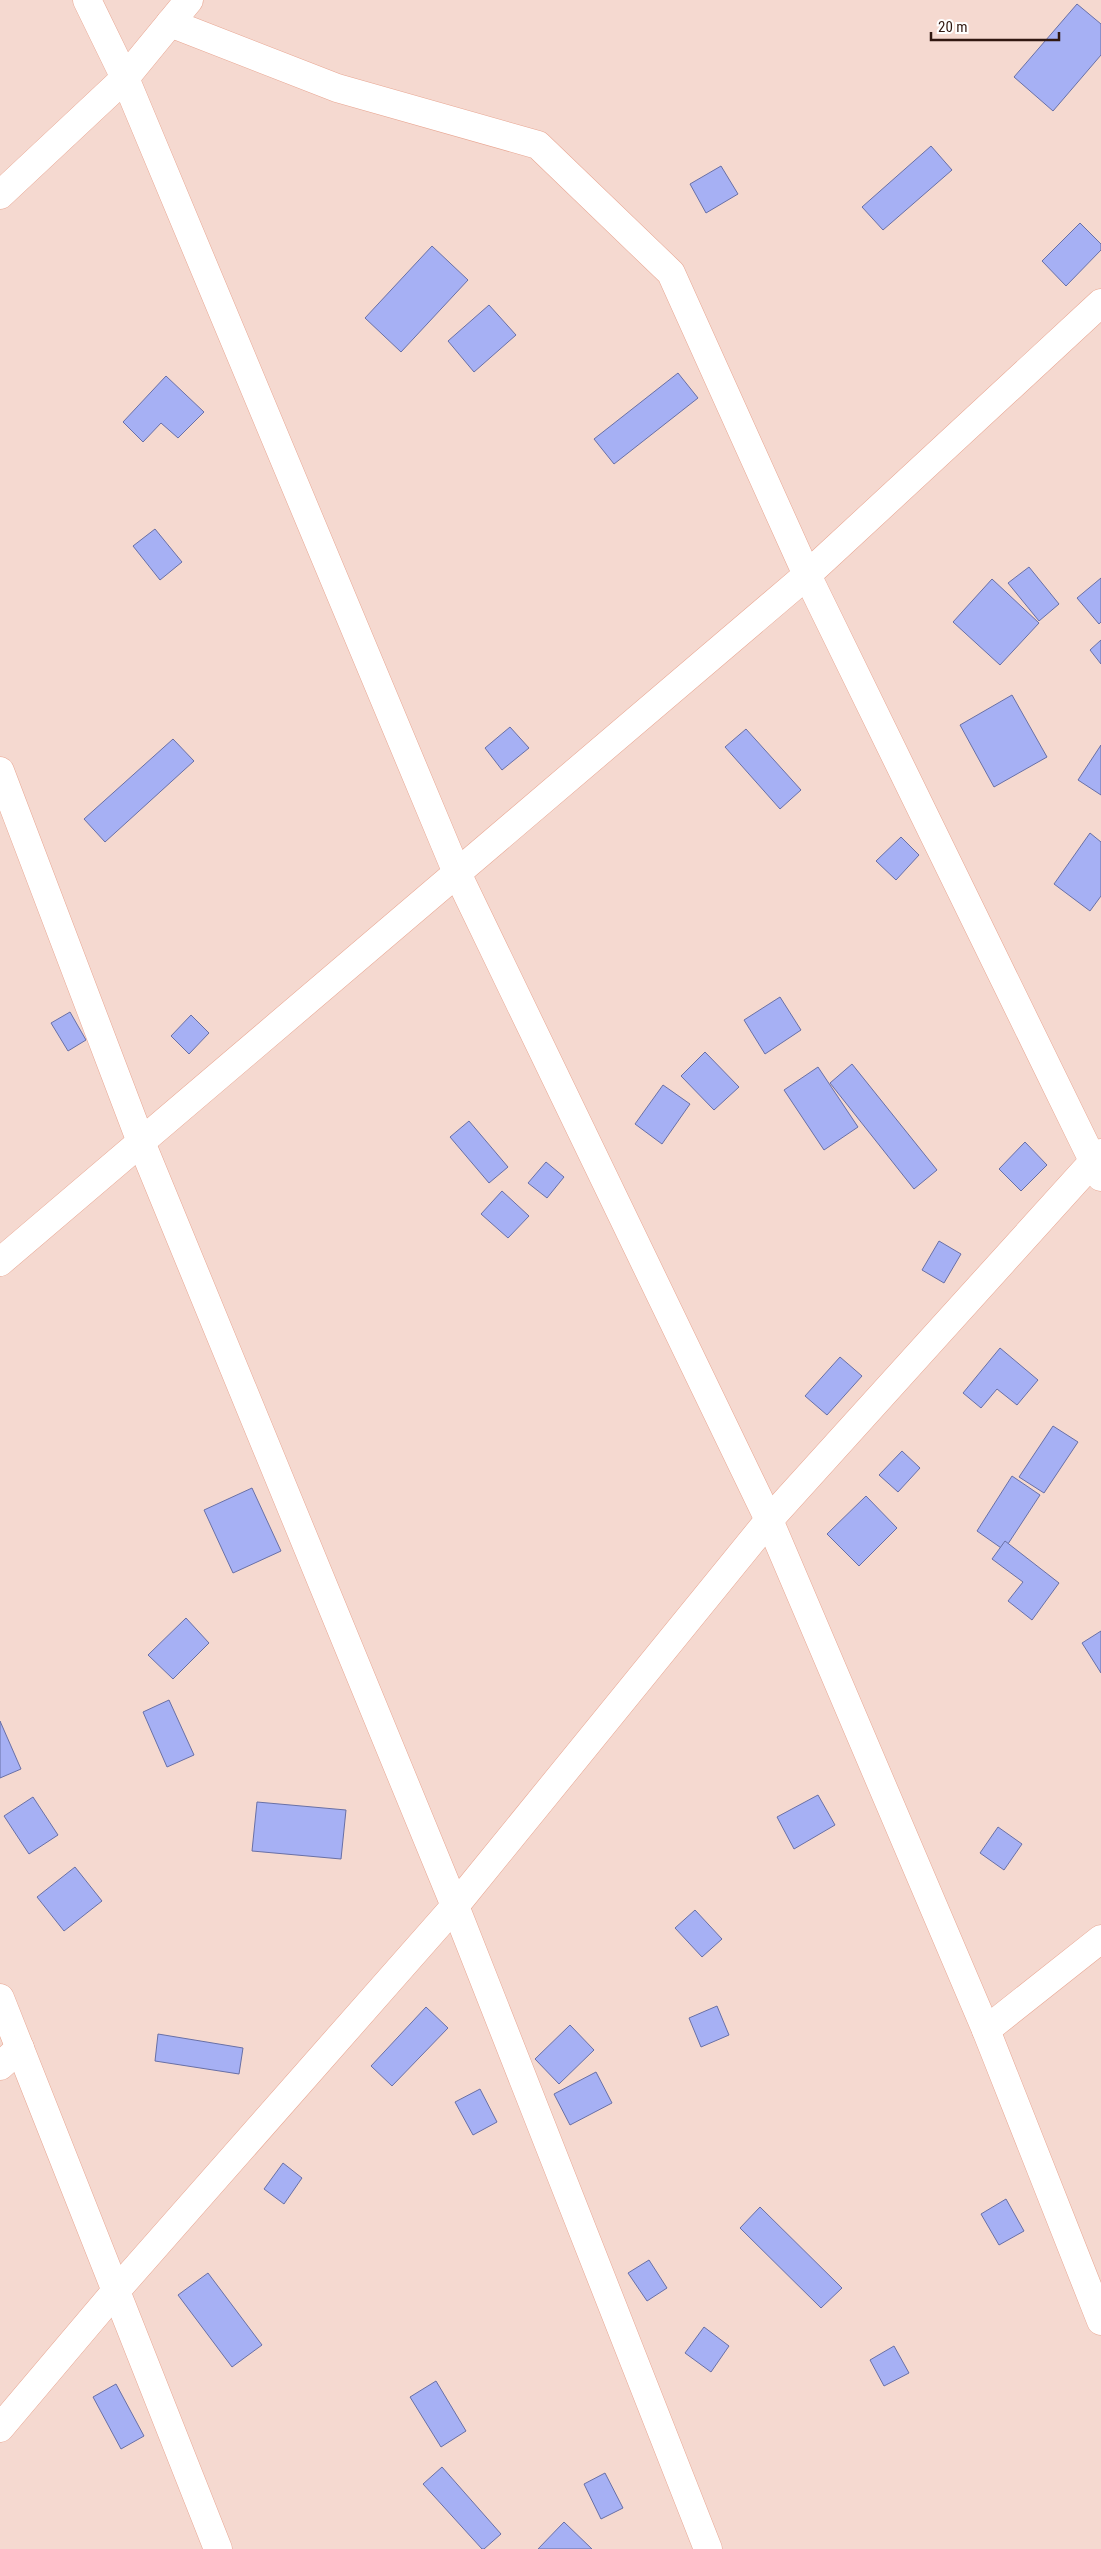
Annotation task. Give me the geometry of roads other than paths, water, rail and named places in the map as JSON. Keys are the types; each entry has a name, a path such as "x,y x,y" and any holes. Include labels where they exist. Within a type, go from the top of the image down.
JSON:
{"street":[{"path":"87,0 125,78 457,873 769,1520 986,2030 1101,2321"},
{"path":"0,195 125,78 189,0"},
{"path":"0,2428 115,2292 455,1906 769,1520 1098,1164 807,575 671,273 538,145 337,88 170,23"},
{"path":"0,1262 807,575 1101,302"},
{"path":"0,772 141,1142 455,1906 708,2549"},
{"path":"986,2030 1101,1939"},
{"path":"0,1998 218,2549"},
{"path":"0,2066 20,2048"}]}
